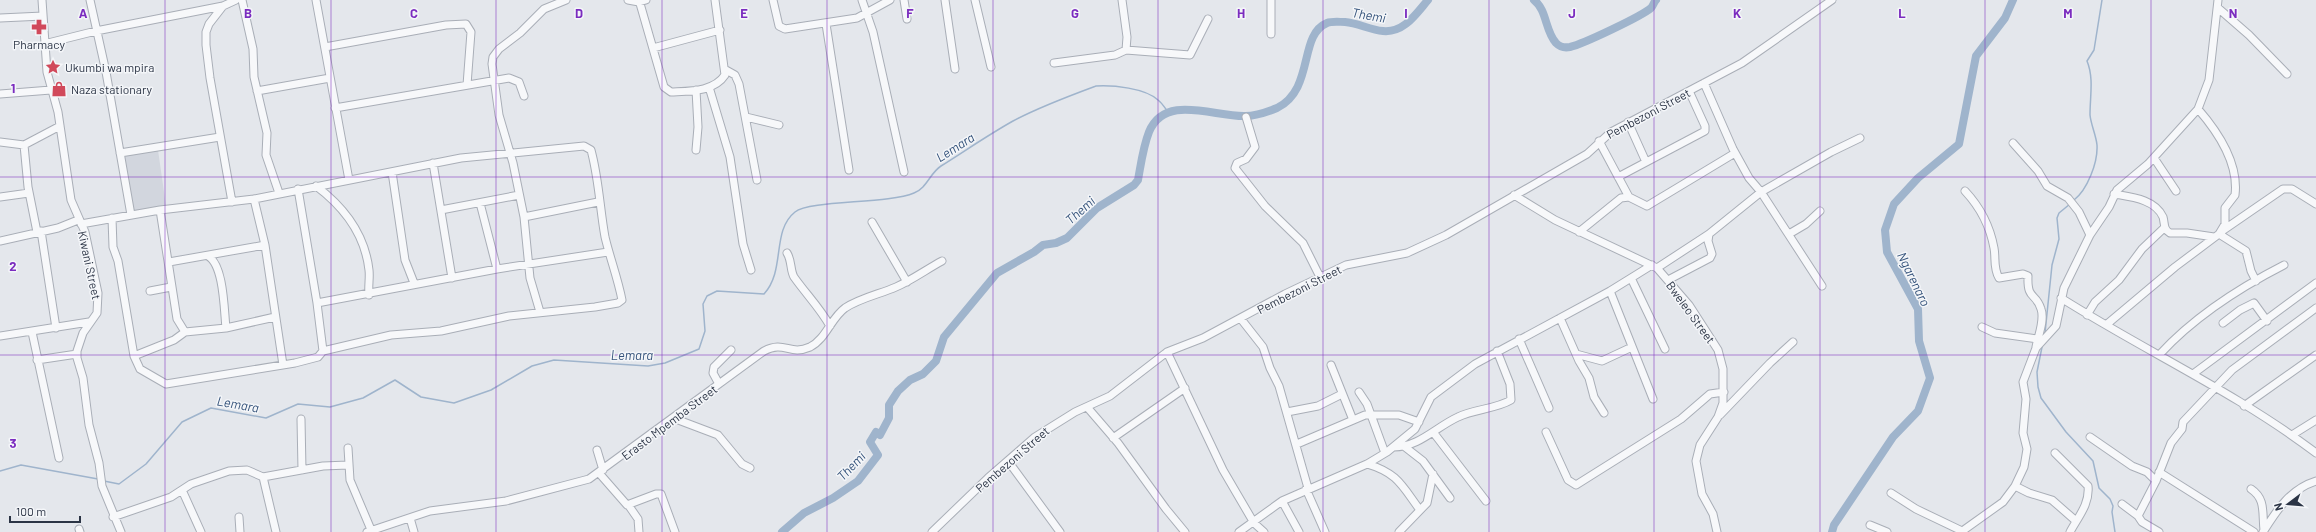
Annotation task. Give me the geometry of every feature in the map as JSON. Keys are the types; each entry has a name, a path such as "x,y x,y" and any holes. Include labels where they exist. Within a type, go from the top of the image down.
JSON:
{"street":[{"name":"Kiwani Street","path":"42,0 46,72 57,107 70,200 80,222 98,293 97,313 83,334 77,354"},
{"path":"90,0 106,72 131,215"},
{"path":"44,44 96,31 223,6 236,0"},
{"path":"242,0 253,49 254,77 267,133 266,155 279,193"},
{"path":"316,0 349,180"},
{"path":"540,312 530,278 530,264 524,217 500,115 492,60 499,49 520,33 544,9 566,0"},
{"path":"628,0 641,1 666,90 696,90 709,87 723,79 726,70 716,0"},
{"path":"773,0 781,28 826,24 867,14 890,0"},
{"path":"862,0 873,32 904,172"},
{"path":"904,0 907,19"},
{"path":"945,0 955,69"},
{"path":"975,0 984,43 991,67"},
{"path":"1122,0 1127,37 1126,50"},
{"path":"1271,0 1271,34"},
{"name":"Pembezoni Street","path":"932,532 1047,428 1110,396 1167,352 1241,319 1320,277 1346,265 1395,256 1421,248 1587,154 1595,148 1599,142 1628,122 1726,72 1773,43 1832,0"},
{"path":"2036,348 2056,326 2061,298 2069,276 2090,235 2109,207 2114,194 2154,158 2198,109 2209,80 2218,0"},
{"path":"223,6 209,24 206,32 208,63 232,202"},
{"path":"2218,8 2249,35 2287,74"},
{"path":"0,18 43,16"},
{"path":"1054,63 1115,55 1126,50 1190,55 1208,19"},
{"path":"325,47 446,25 466,24 471,32 467,85"},
{"path":"826,24 848,170"},
{"path":"653,48 720,30"},
{"path":"726,70 738,78 757,180"},
{"path":"257,91 330,78"},
{"path":"335,108 509,78 517,80 524,96"},
{"path":"1704,83 1735,153 1749,178 1761,192 1822,286"},
{"path":"709,87 730,157 743,244 751,270"},
{"path":"0,94 51,90"},
{"path":"696,90 698,122 696,150"},
{"path":"1618,177 1705,131 1705,126 1689,91"},
{"path":"2198,109 2226,149 2233,166 2235,195 2225,208 2225,224 2218,234"},
{"path":"746,116 779,126"},
{"path":"1246,117 1255,148 1246,159 1237,163 1236,168 1262,202 1303,243 1320,277"},
{"path":"1628,122 1646,162"},
{"path":"0,142 24,145 60,126"},
{"path":"120,153 220,136"},
{"path":"1239,532 1254,523 1282,501 1367,464 1394,447 1415,429 1428,401 1433,395 1475,364 1610,291 1631,278 1655,267 1709,234 1761,192 1831,152 1860,138"},
{"path":"1599,142 1629,197"},
{"path":"2013,143 2038,171 2047,186 2068,198 2079,212 2090,235"},
{"path":"24,145 29,193 39,232 56,328"},
{"path":"0,241 80,222 160,210 254,199 461,158 574,146 587,147 591,150 595,167 599,187 598,202 608,252 621,301 595,307 540,312 492,319 441,331 391,335 323,351 314,358 283,365 166,384 140,369 134,356 118,260 113,247 112,218"},
{"path":"1579,232 1624,196 1629,197 1643,206 1647,206 1735,153"},
{"path":"2154,158 2176,191"},
{"path":"433,163 452,278"},
{"path":"392,172 405,260 414,284"},
{"path":"316,186 358,230 367,260 369,294"},
{"path":"2106,325 2174,267 2218,234 2283,189 2292,189 2316,204"},
{"path":"298,190 317,303 323,351"},
{"path":"1891,493 1916,509 1964,531 1997,508 2015,486 2024,467 2027,450 2023,433 2026,399 2023,382 2036,348 2042,314 2038,302 2028,291 2028,276 2023,274 1999,278 1994,248 1983,216 1979,207 1965,191"},
{"path":"0,197 29,193"},
{"path":"2114,194 2151,204 2162,215 2164,228 2170,233 2218,234 2246,251 2251,271 2256,281"},
{"path":"441,210 519,195"},
{"name":"Bweleo Street","path":"1514,195 1579,232 1655,267 1668,280 1688,305 1718,350 1723,369 1724,392 1718,417 1700,445 1696,462 1702,494 1713,514 1717,532"},
{"path":"254,199 265,244 283,365"},
{"path":"524,217 598,202"},
{"path":"480,203 497,269"},
{"path":"160,210 177,319 185,332"},
{"path":"1788,234 1806,224 1820,211"},
{"path":"872,222 906,282"},
{"path":"2088,314 2095,302 2118,280 2142,249 2164,228"},
{"path":"1668,280 1710,258 1712,254 1708,241 1709,234"},
{"path":"169,262 208,256 265,244"},
{"path":"317,303 497,269 608,252"},
{"path":"787,253 791,261 794,276 818,307 830,326"},
{"path":"208,256 214,261 219,273 226,328"},
{"name":"Erasto Mpemba Street","path":"370,532 436,510 506,501 584,481 601,471 719,384 746,362 769,348 781,346 796,351 811,346 838,315 850,306 906,282 942,261"},
{"path":"2160,354 2181,332 2217,304 2284,265"},
{"path":"1631,278 1665,349"},
{"path":"2193,374 2267,321 2316,283"},
{"path":"150,291 171,287"},
{"path":"1610,291 1653,399"},
{"path":"2061,298 2193,374 2292,435 2316,453"},
{"path":"2223,323 2240,310 2254,303 2267,321"},
{"path":"2138,516 2156,481 2171,443 2182,429 2183,422 2232,370 2316,308"},
{"path":"134,356 174,340 185,332 226,328 275,317"},
{"path":"1560,318 1576,354 1589,378 1594,397 1604,413"},
{"path":"1241,319 1264,350 1288,412 1307,489 1325,532"},
{"path":"0,336 90,322"},
{"path":"1982,327 1995,333 2037,339"},
{"path":"32,332 59,458"},
{"path":"1519,339 1548,408"},
{"path":"1718,417 1770,363 1793,342"},
{"path":"1576,354 1602,361 1632,347"},
{"path":"719,384 713,372 714,366 731,350"},
{"path":"1394,447 1405,447 1459,416 1511,400 1510,384 1497,351"},
{"path":"1167,352 1223,470 1254,523 1264,532"},
{"path":"37,360 77,354 83,378 89,425 98,459 101,481 121,532"},
{"path":"2244,406 2316,355"},
{"path":"1331,365 1353,420"},
{"path":"1112,438 1185,388"},
{"path":"1359,392 1365,399 1385,453"},
{"path":"1546,432 1568,480 1576,485 1681,419 1710,394 1724,392"},
{"path":"1288,412 1318,406 1342,394"},
{"path":"1087,407 1185,532"},
{"path":"1297,444 1370,414 1399,415 1419,422"},
{"path":"673,418 718,435 742,464 750,468"},
{"path":"301,419 302,470"},
{"path":"2292,435 2316,420"},
{"path":"1433,432 1486,501"},
{"path":"2090,437 2132,466 2147,472 2156,481"},
{"path":"1405,447 1419,456 1450,498"},
{"path":"348,448 348,465 352,486 370,532"},
{"path":"596,450 601,471 638,519 639,532"},
{"path":"2015,486 2029,493 2052,500 2074,528 2086,504 2089,493 2088,486 2056,453"},
{"path":"1008,462 1060,532"},
{"path":"1367,464 1388,471 1402,486 1420,510"},
{"path":"114,517 171,497 190,484 229,472 248,470 263,477 323,466 348,465"},
{"path":"2159,472 2254,532"},
{"path":"1399,532 1428,503 1433,474"},
{"path":"263,477 276,532"},
{"path":"2263,531 2291,493 2304,484 2316,481"},
{"path":"2251,489 2257,493 2263,502 2263,531"},
{"path":"182,490 201,532"},
{"path":"629,506 656,494 660,494 675,532"},
{"path":"1282,501 1299,532"},
{"path":"2122,504 2138,516 2142,522 2159,532"},
{"path":"239,517 240,532"},
{"path":"410,518 414,532"},
{"path":"1870,525 1887,532"}],"shaded area":[{"path":"158,150 166,206 133,211 124,155"}],"waterway":[{"name":"Themi","path":"782,532 804,513 833,498 858,481 878,455 870,442 876,432 880,435 889,418 889,405 898,391 910,380 923,374 936,361 944,337 997,273 1034,252 1043,245 1056,243 1067,238 1097,208 1134,185 1138,180 1142,156 1149,132 1156,120 1166,113 1178,110 1205,111 1245,116 1261,114 1277,108 1289,99 1297,88 1302,76 1308,50 1318,29 1327,23 1338,22 1390,31 1409,22 1428,0"},
{"name":"Themi","path":"1534,0 1544,15 1552,38 1556,43 1563,47 1570,47 1587,41 1636,17 1651,8 1656,0"},
{"name":"Ngarenaro","path":"1832,532 1834,525 1893,437 1918,411 1930,378 1919,341 1918,309 1887,252 1885,230 1894,204 1918,178 1959,144 1976,56 2005,18 2013,0"},
{"path":"2074,200 2079,196 2091,176 2096,160 2097,145 2090,115 2091,81 2087,61 2094,50 2102,0"},
{"name":"Lemara","path":"104,481 119,484 146,464 182,422 211,408 266,418 298,404 330,407 363,398 395,380 421,397 454,403 491,390 532,366 554,360 648,366 665,363 699,349 705,331 703,304 707,296 717,291 764,294 771,284 775,274 783,229 795,212 803,208 887,199 914,193 922,188 934,172 941,166 1004,126 1044,106 1096,86 1111,86 1137,90 1152,96 1159,101 1168,112"},
{"path":"2045,333 2052,265 2059,239 2057,218 2059,213 2070,204"},
{"path":"2042,347 2037,372 2038,387 2041,398 2066,432 2093,461 2099,488 2110,499 2113,506 2112,512 2115,532"},
{"name":"Lemara","path":"0,471 21,465 98,479"}],"place":[{"name":"Pharmacy","path":"39,27"},
{"name":"Ukumbi wa mpira","path":"53,67"},
{"name":"Naza stationary","path":"59,89"}]}
